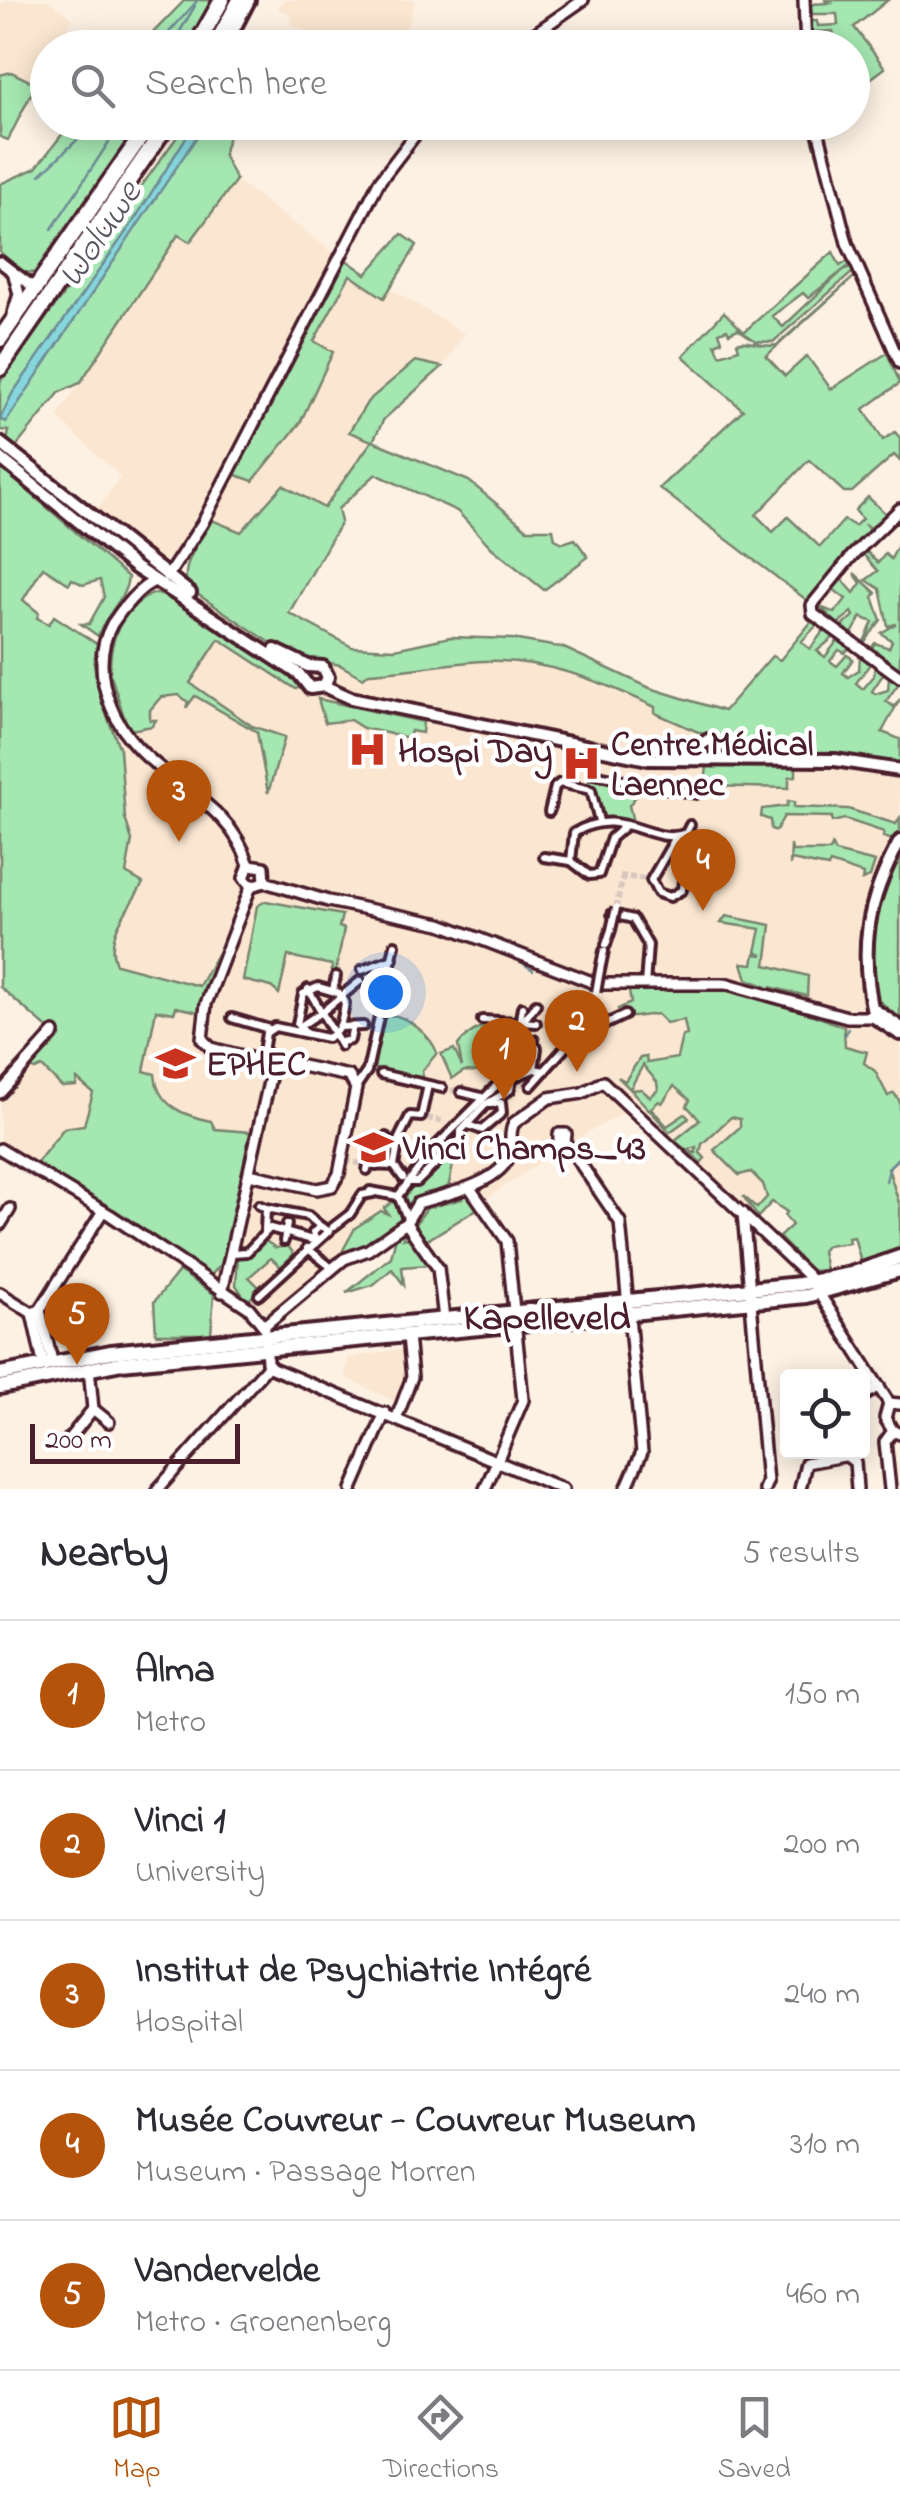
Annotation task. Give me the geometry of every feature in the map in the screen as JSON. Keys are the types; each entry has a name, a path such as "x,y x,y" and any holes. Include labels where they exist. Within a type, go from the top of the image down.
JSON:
{"highway":[{"path":"205,30 222,0"},
{"path":"224,30 240,0"},
{"path":"0,368 41,292 139,140"},
{"path":"0,339 11,320 41,292 155,140"}],"main road":[{"path":"232,30 248,0"},
{"path":"820,1293 900,1256"},
{"path":"0,1374 47,1362 444,1319 516,1318 820,1293 900,1270"},
{"path":"0,1387 266,1337 408,1336 516,1318"}],"street":[{"path":"541,30 583,0"},
{"path":"804,0 805,30"},
{"path":"250,865 235,831 141,754 111,710 102,672 104,643 118,615 161,579 202,524 379,182 412,140"},
{"path":"821,140 847,243 900,363"},
{"path":"0,262 41,292"},
{"path":"11,320 19,294 14,274"},
{"path":"0,443 161,579 276,651 308,666 325,669 324,686"},
{"path":"0,458 161,579 302,678 310,688 324,686 351,698 615,753 682,759 704,755 834,760 900,770"},
{"path":"900,509 812,605 814,614 900,677"},
{"path":"302,678 308,666"},
{"path":"704,755 704,740 768,759"},
{"path":"704,755 716,744"},
{"path":"593,774 696,794"},
{"path":"549,812 554,786 563,784 591,790 599,820"},
{"path":"570,861 574,833 599,820 676,837"},
{"path":"544,858 570,861 589,875 599,874 610,838 626,825"},
{"path":"676,837 684,870 682,890 664,895 649,879 676,837 688,832 690,825"},
{"path":"873,1013 868,915 874,891 900,841"},
{"path":"250,865 264,867 265,882"},
{"path":"250,865 244,874 251,886"},
{"path":"251,886 265,882 328,901 441,924 597,984 728,984 832,1012 873,1013 900,1030"},
{"path":"251,886 206,1004 200,1036 211,1048 272,1064 282,1062 349,1076 367,1073"},
{"path":"596,992 614,911 633,919 646,936 646,986"},
{"path":"250,1174 322,1189 336,1181 344,1160 356,1088 367,1073 395,945"},
{"path":"362,970 393,958"},
{"path":"377,973 379,964"},
{"path":"333,990 336,976"},
{"path":"287,1030 343,998 360,981"},
{"path":"308,990 333,990 343,998"},
{"path":"308,990 341,1044 350,1040 352,1030 342,1016"},
{"path":"298,1025 308,990"},
{"path":"232,1018 327,1038 340,1027 343,998"},
{"path":"520,1021 530,1018 536,1004"},
{"path":"514,1055 520,1008"},
{"path":"562,1013 625,1014"},
{"path":"589,1040 593,1015"},
{"path":"530,1086 550,1073 593,1015"},
{"path":"482,1020 533,1025"},
{"path":"520,1021 524,1032"},
{"path":"298,1025 306,1033"},
{"path":"340,1027 352,1030 363,1026"},
{"path":"560,1027 566,1028 576,1046"},
{"path":"262,1052 270,1029"},
{"path":"0,1094 54,1033"},
{"path":"398,1196 416,1168 449,1134 482,1113 536,1044 534,1069"},
{"path":"222,1292 272,1064"},
{"path":"407,1181 462,1139 464,1126 500,1089 534,1069 550,1073"},
{"path":"381,1074 442,1088"},
{"path":"349,1076 356,1088"},
{"path":"266,1337 332,1268 407,1221 418,1203 470,1188 509,1157 514,1123 549,1098 582,1092 603,1082 723,1193 820,1293 895,1404 886,1418 896,1432 885,1442 890,1489"},
{"path":"394,1166 399,1138 410,1116 424,1117 428,1085"},
{"path":"461,1092 500,1089"},
{"path":"445,1122 480,1132 502,1113 500,1089"},
{"path":"482,1113 489,1125"},
{"path":"386,1137 368,1166 394,1166 407,1181"},
{"path":"565,1140 620,1222 642,1452 626,1489"},
{"path":"0,1149 103,1211 222,1292 266,1337 273,1367"},
{"path":"470,1188 507,1241 524,1400 485,1489"},
{"path":"258,1295 350,1214 362,1195 371,1192 398,1196"},
{"path":"398,1196 407,1221 438,1268 444,1319"},
{"path":"0,1225 10,1208"},
{"path":"265,1231 267,1208 316,1241"},
{"path":"47,1362 36,1312 103,1211"},
{"path":"743,1213 767,1482 764,1489"},
{"path":"232,1254 247,1252 265,1231 308,1216 331,1229"},
{"path":"316,1241 313,1233 320,1226"},
{"path":"307,1248 332,1268"},
{"path":"208,1282 226,1271"},
{"path":"0,1293 36,1312"},
{"path":"396,1418 412,1378 408,1336"},
{"path":"158,1489 273,1367"},
{"path":"273,1367 563,1489"},
{"path":"89,1368 93,1408 109,1422"},
{"path":"870,1393 880,1386"},
{"path":"68,1440 93,1408"},
{"path":"352,1489 385,1413"},
{"path":"800,1489 806,1463 823,1459"},
{"path":"851,1459 855,1462 857,1489"}],"shaded area":[{"path":"5,0 49,0 73,19 67,30 30,30 30,81 11,72 0,75 0,5"},
{"path":"283,0 416,0 406,30 302,30 292,25 289,14 277,8"},
{"path":"236,180 334,253 179,549 167,560 155,561 96,511 120,477 57,417 178,235 190,241"},
{"path":"350,274 384,298 392,289 465,334 442,367 415,361 373,440 323,509 241,532 212,520 233,474 253,481 275,451 314,342"},
{"path":"187,575 324,649 503,649 708,710 900,745 900,1250 861,1262 849,1218 824,1236 821,1250 826,1269 803,1215 796,1175 757,1218 639,1104 568,1144 420,1243 398,1210 272,1317 107,1206 0,1142 0,1099 45,1052 112,954 121,920 134,902 126,874 132,840 125,818 118,703 110,659 114,635 125,616 156,587"},
{"path":"406,1348 408,1377 397,1403 345,1377 348,1358"}],"green space":[{"path":"185,0 212,0 195,30 156,30"},
{"path":"824,0 888,0 854,27 856,30 811,30 811,21 817,21 818,26 838,25 837,14 811,14 811,4 830,3"},
{"path":"870,48 885,68 870,79"},
{"path":"11,72 30,81 30,96 8,140 0,137 0,75"},
{"path":"58,140 128,140 34,273 23,272 0,252 0,184 36,168"},
{"path":"175,140 228,140 223,154 236,180 190,242 178,235 80,383 60,392 15,448 7,441 9,431 0,430 0,382"},
{"path":"813,140 850,265 843,271 851,268 853,272 773,342 756,341 738,329 729,333 727,329 719,332 722,341 715,344 720,355 739,349 737,343 742,342 777,345 855,276 766,356 785,376 807,356 831,389 887,353 900,383 864,409 883,440 895,432 900,438 900,461 894,455 852,492 844,492 809,460 756,515 773,532 788,517 820,547 844,520 855,526 862,519 855,510 868,497 886,514 871,528 866,526 869,530 808,601 659,488 743,410 683,356 724,312 744,332 833,252 840,266 848,261","holes":["840,273 783,327 772,316 803,293 808,298"]},
{"path":"402,234 417,245 384,298 350,275 314,341 333,352 300,423 253,481 233,474 345,259 366,274"},
{"path":"415,361 442,367 384,419 373,441 469,481 527,529 553,529 555,539 563,543 575,539 588,557 544,590 492,548 457,511 376,474 338,509 341,522 289,613 352,647 395,649 450,637 512,639 564,648 650,688 724,711 772,656 780,660 812,621 817,625 801,642 810,649 824,630 834,637 817,651 825,657 838,640 849,648 845,653 839,650 830,661 837,666 847,655 853,659 843,673 848,677 859,670 860,656 870,664 856,683 863,689 874,676 875,667 884,673 872,691 875,694 888,690 889,677 899,683 886,701 894,707 900,699 882,732 900,739 900,766 759,752 714,739 655,713 655,707 615,689 528,663 470,662 369,673 363,678 340,665 289,655 188,588 188,562 212,520 241,532 283,485 324,508 372,441 349,432 368,401"},
{"path":"0,467 128,577 98,636 81,624 89,624 104,597 100,580 83,585 72,579 69,584 43,567 23,600 39,613 37,618 49,624 54,616 97,644 94,664 101,701 120,749 125,818 132,840 126,873 143,883 116,932 116,964 199,986 229,933 204,987 199,1012 176,1007 174,1013 156,1010 144,1071 155,1074 161,1094 174,1108 211,1121 215,1129 250,1132 224,1262 211,1275 36,1164 64,1128 84,1125 93,1093 77,1079 76,1086 62,1087 42,1067 35,1070 27,1066 53,1033 0,987"},
{"path":"900,541 900,669 871,649 875,643 889,648 892,641 881,633 896,624 888,626 880,589 866,580 878,571 863,554 866,551 878,563 885,554 891,559"},
{"path":"854,573 876,593 873,597 881,620 863,644 873,622 861,617 852,634 842,627 854,616 852,612 838,624 820,607 835,613 846,599 833,589 842,579 854,593 861,583"},
{"path":"152,594 167,594 296,678 300,687 296,689 219,639 190,683 252,726 285,737 268,793 257,732 195,696 186,708 188,702 179,695 161,697 150,710 150,720 156,720 152,726 131,730 120,717 125,720 111,676 119,712 111,693 107,655 110,672 119,627 132,608"},
{"path":"318,699 423,722 422,733 411,731 409,738 363,728 350,720 325,723"},
{"path":"711,762 796,764 716,766"},
{"path":"796,766 796,776 789,777 789,788 709,786 704,790 707,767"},
{"path":"592,775 670,792 644,787 629,805 633,822 604,818 595,793 587,785"},
{"path":"788,801 794,802 794,807 848,809 896,824 900,818 900,833 893,840 883,837 884,832 845,819 832,822 832,817 784,816 776,831 771,829 770,820 761,817 762,809 787,806"},
{"path":"791,845 792,851 830,851 832,846 835,852 875,862 870,877 862,880 863,874 830,863 828,867 791,860 790,865"},
{"path":"900,847 900,1020 881,1002 875,1002 871,915"},
{"path":"266,901 342,915 339,927 344,929 335,976 331,975 332,965 288,956 279,994 271,987 243,980 257,906"},
{"path":"726,916 771,925 766,965 808,976 807,996 770,987 783,995 719,980 767,987 747,979 742,963 753,964 755,954 763,955 756,952 761,929 721,923"},
{"path":"693,986 751,995 826,1020 844,1027 845,1046 867,1052 864,1063 875,1071 888,1096 894,1093 900,1102 900,1156 888,1168 900,1206 900,1250 861,1262 854,1237 848,1238 849,1243 826,1246 822,1251 826,1270 812,1271 779,1237 792,1225 784,1215 787,1212 772,1202 758,1217 743,1196 757,1208 767,1197 763,1184 751,1172 739,1175 714,1150 740,1127 740,1119 731,1117 702,1144 700,1153 705,1158 701,1163 689,1151 696,1153 696,1147 687,1150 674,1141 700,1120 687,1106 690,1100 674,1086 662,1103 659,1101 651,1108 667,1126 685,1114 689,1118 670,1132 631,1090 641,1089 650,1097 658,1090 657,1082 643,1065 630,1089 618,1077 625,1081 640,1058 646,1057 647,1063 677,1058 682,1036 687,1035 684,1020 666,1023 657,1014 626,1018 618,1009 631,1003 629,991"},
{"path":"391,1015 412,1023 437,1053 422,1071 424,1082 374,1069 382,1019"},
{"path":"506,1022 515,1035 514,1045 506,1034 496,1035 495,1041 485,1044 482,1056 486,1063 482,1072 464,1071 452,1079 441,1054 454,1049 462,1067 458,1045 479,1028"},
{"path":"458,1143 448,1188 423,1194 407,1214 402,1195"},
{"path":"463,1193 474,1197 480,1207 424,1242 410,1224 415,1224 427,1208 462,1199"},
{"path":"394,1201 405,1217 379,1239 347,1254 343,1250 355,1228 381,1211 388,1214 384,1208"},
{"path":"397,1233 404,1233 403,1239 412,1237 429,1265 402,1267 404,1285 392,1269 373,1285 346,1293 391,1257"},
{"path":"264,1240 276,1248 288,1246 294,1254 281,1267 271,1258 249,1277 260,1288 247,1302 236,1285 238,1257"},
{"path":"179,1271 214,1294 211,1334 156,1334 154,1302"}],"water":[{"path":"184,140 195,140 6,422 0,419 12,394 133,222"}],"waterway":[{"path":"171,30 198,0"},
{"path":"181,30 195,6"},
{"path":"40,175 77,140"},
{"name":"Woluwe","path":"52,229 110,140"},
{"path":"510,955 533,970"},
{"path":"602,989 614,990"},
{"path":"631,990 651,989"},
{"path":"777,1002 804,1011"},
{"path":"846,1034 848,1028"},
{"path":"886,1181 890,1166 900,1157"}],"tunnel":[{"path":"620,876 647,879"},
{"path":"616,908 623,877"},
{"path":"536,1023 560,1027"},
{"path":"370,1072 381,1074"},
{"path":"513,1082 531,1086"},
{"path":"442,1088 461,1092"},
{"path":"427,1118 445,1122"},
{"path":"346,1161 363,1164"}],"place":[{"name":"Hospi Day","path":"368,750"},
{"name":"Centre Médical Laennec","path":"581,763"},
{"name":"Institut de Psychiatrie Intégré","path":"179,842"},
{"name":"Musée Couvreur - Couvreur Museum","path":"703,911"},
{"name":"EPHEC","path":"176,1063"},
{"name":"Vinci 1","path":"577,1072"},
{"name":"Alma","path":"504,1100"},
{"name":"Vinci Champs_43","path":"373,1147"},
{"name":"Vandervelde","path":"77,1365"}],"district":[{"name":"Kapelleveld","path":"547,1316"}]}
